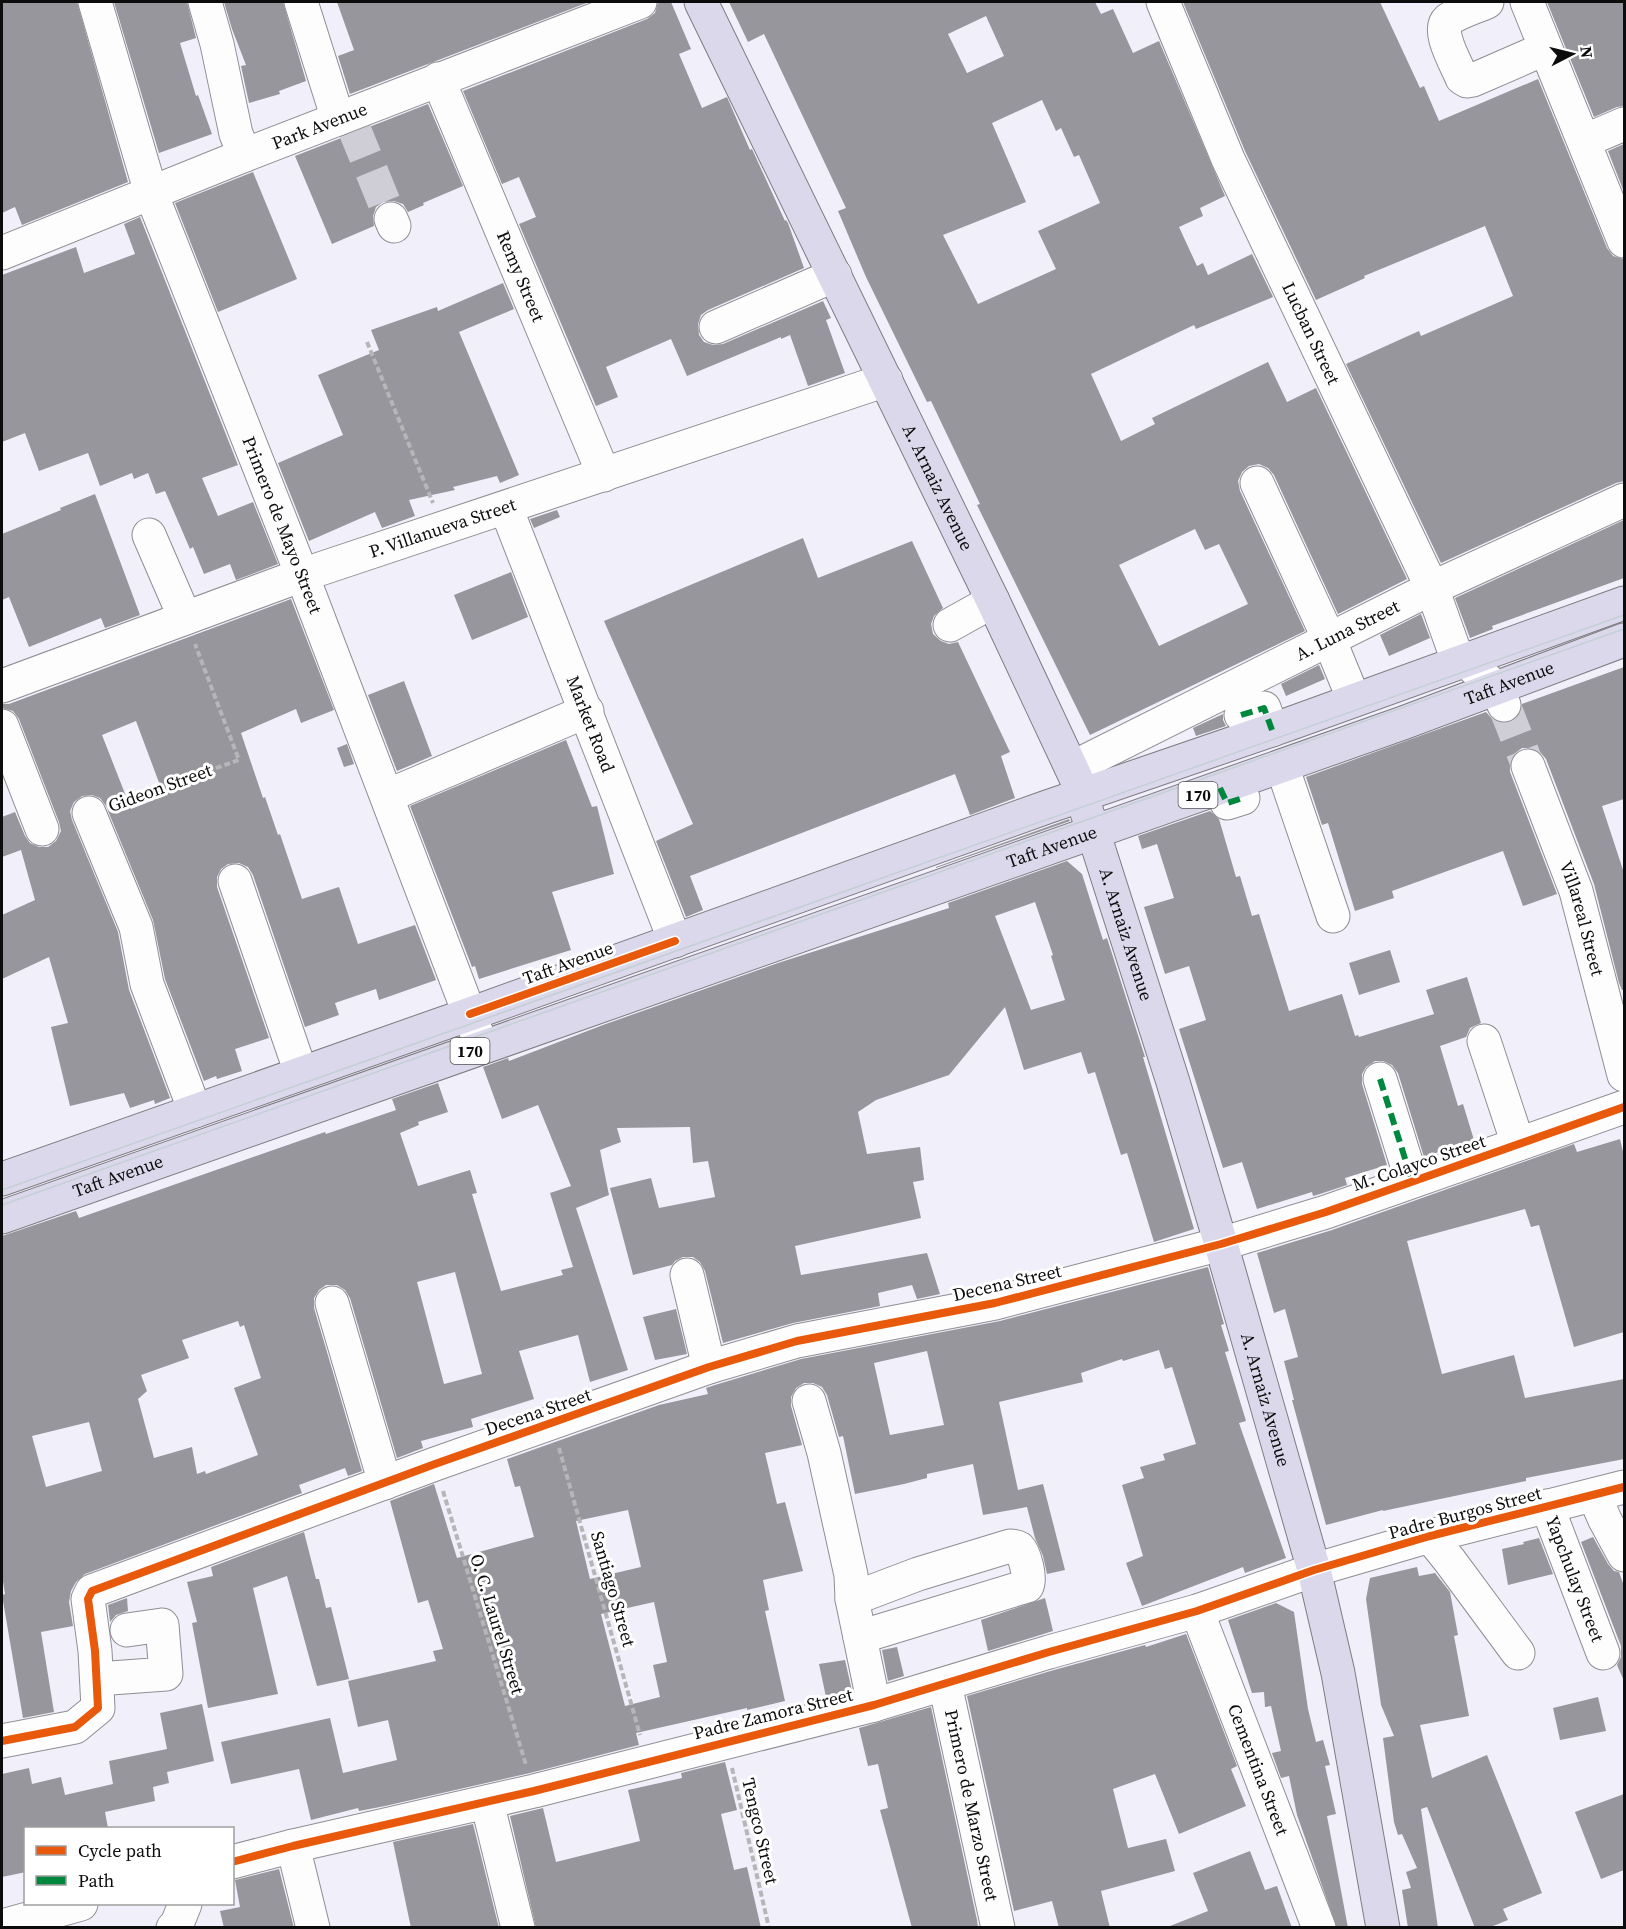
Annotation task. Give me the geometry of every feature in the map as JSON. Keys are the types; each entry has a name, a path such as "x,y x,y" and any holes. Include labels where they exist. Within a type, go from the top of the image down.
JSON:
{"main road":[{"name":"A. Arnaiz Avenue","path":"701,2 993,601 1077,782 1221,1244 1314,1570 1338,1673 1383,1928"},
{"name":"Taft Avenue","path":"2,1179 675,940 1077,782 1272,730 1624,603"},
{"name":"Taft Avenue","path":"2,1217 1094,832 1232,793 1282,766 1500,697 1624,640"},
{"path":"120,1137 132,1171"}],"street":[{"name":"Primero de Mayo Street","path":"95,2 151,193 303,575 482,1047"},
{"path":"205,2 217,44 236,134 245,155"},
{"path":"301,2 347,120"},
{"name":"Park Avenue","path":"2,252 245,155 347,120 438,80 640,2"},
{"name":"Lucban Street","path":"1163,2 1228,159 1432,588 1454,650 1465,661"},
{"path":"1488,2 1449,20 1444,26 1444,35 1462,78 1467,81 1473,80 1528,56"},
{"path":"1527,2 1624,241"},
{"name":"Remy Street","path":"438,80 604,475"},
{"path":"1584,141 1624,124"},
{"path":"716,327 835,275"},
{"name":"P. Villanueva Street","path":"2,686 303,575 886,380"},
{"path":"1257,483 1329,639 1354,700"},
{"name":"A. Luna Street","path":"1077,782 1329,639 1432,588 1624,500"},
{"name":"Market Road","path":"506,508 675,940"},
{"path":"149,536 185,618"},
{"path":"950,625 993,601"},
{"path":"1465,661 1500,697"},
{"path":"1241,715 1264,708 1272,730"},
{"path":"387,796 587,711"},
{"path":"2,726 42,830"},
{"path":"1282,766 1333,916"},
{"name":"Villareal Street","path":"1528,766 1576,891 1624,1075"},
{"path":"89,813 136,927 147,984 195,1111"},
{"path":"235,881 301,1073"},
{"path":"1484,1041 1518,1144"},
{"path":"1380,1078 1412,1181"},
{"name":"M. Colayco Street","path":"1221,1244 1326,1212 1624,1107"},
{"name":"Decena Street","path":"2,1741 75,1727 98,1708 95,1651 88,1599 92,1591 435,1464 709,1367 797,1341 995,1303 1221,1244"},
{"path":"687,1275 709,1367"},
{"path":"332,1303 385,1483"},
{"path":"809,1401 824,1453 851,1575 852,1599 874,1705"},
{"path":"1609,1491 1608,1527 1624,1555"},
{"name":"Padre Burgos Street","path":"1314,1570 1430,1536 1609,1491"},
{"name":"Yapchulay Street","path":"1547,1506 1603,1653"},
{"path":"1430,1536 1518,1653"},
{"path":"852,1599 918,1574 1010,1546 1017,1546 1021,1550 1030,1579 1027,1586 860,1637"},
{"name":"Padre Zamora Street","path":"234,1861 534,1791 874,1705 1197,1611 1314,1570"},
{"name":"Cementina Street","path":"1197,1611 1319,1928"},
{"path":"97,1679 166,1674 162,1625 127,1630"},
{"name":"Primero de Marzo Street","path":"945,1684 998,1928"},
{"path":"487,1802 518,1928"},
{"path":"293,1846 313,1928"},
{"path":"2,1926 77,1905"},
{"path":"173,1928 185,1905"}],"path":[{"path":"367,342 444,528"}],"building":[{"path":"2,2 77,2 128,182 22,225 15,207 2,213"},
{"path":"114,2 187,2 196,38 180,43 196,96 198,95 212,134 159,153"},
{"path":"224,2 283,2 306,81 279,91 280,94 249,103 241,66 246,65"},
{"path":"337,2 589,2 350,94 338,56 354,50"},
{"path":"658,2 671,2 691,49 679,54 702,108 727,97 750,150 752,149 785,221 788,223 804,268 708,310 701,315 698,324 699,335 704,342 713,345 723,344 823,301 831,318 826,320 845,373 808,386 790,335 687,376 671,339 606,367 618,397 596,406 519,224 536,217 519,177 502,184 463,91 647,19 655,13"},
{"path":"729,2 1095,2 1101,14 1113,9 1133,53 1159,41 1225,196 1200,208 1203,216 1179,227 1197,266 1203,263 1208,275 1252,254 1273,297 1196,329 1194,325 1091,374 1121,441 1155,424 1152,418 1268,362 1287,402 1316,388 1407,579 1338,614 1274,475 1268,468 1259,464 1249,466 1242,472 1238,481 1240,491 1305,631 1090,735 977,505 980,504 931,401 927,402 866,277 838,211 846,208 764,34 748,42","holes":["986,16 1004,56 967,73 948,34","1042,100 1056,131 1061,128 1074,157 1079,155 1100,203 1038,231 1056,269 978,304 943,235 1026,202 992,123","1195,529 1205,550 1219,544 1248,604 1159,646 1119,565"]},
{"path":"1183,2 1380,2 1420,88 1424,86 1439,121 1538,79 1607,248 1613,256 1624,259 1624,481 1441,563 1346,364 1419,331 1421,336 1513,296 1485,226 1364,276 1365,278 1316,300 1245,151"},
{"path":"1547,2 1624,2 1624,106 1594,117"},
{"path":"428,104 463,186 408,212 403,204 394,201 383,202 376,207 373,216 374,226 332,244 295,156"},
{"path":"1624,144 1624,192 1608,151"},
{"path":"253,172 297,279 218,312 175,203"},
{"path":"140,217 238,465 202,478 218,516 253,502 278,564 236,580 230,564 204,574 193,547 190,549 165,491 156,494 148,473 134,479 132,473 100,486 88,453 39,471 25,433 2,442 2,275 76,247 84,273 135,254 124,224"},
{"path":"503,283 514,309 459,332 519,475 500,483 497,476 453,487 455,490 409,500 415,516 382,528 375,512 309,541 278,463 343,435 318,375 379,350 371,330 437,307 438,311"},
{"path":"95,494 140,615 105,628 101,618 29,647 9,597 2,600 2,534"},
{"path":"557,510 560,517 534,528 530,519"},
{"path":"1624,520 1624,578 1492,626 1493,629 1470,638 1455,598"},
{"path":"803,538 818,578 912,541 943,608 934,616 931,624 933,634 949,644 958,642 1010,752 1001,756 1015,798 970,815 955,774 690,876 703,910 686,917 656,841 693,824 604,621"},
{"path":"511,572 528,617 472,640 454,595"},
{"path":"291,599 334,710 301,723 296,709 241,733 263,798 265,797 278,835 280,834 302,899 339,887 358,944 415,925 436,980 379,1000 376,989 335,1003 339,1015 305,1027 253,875 248,867 239,863 228,864 221,869 217,877 217,887 269,1038 235,1049 242,1071 204,1081 165,979 153,920 106,806 100,798 92,795 82,796 74,802 70,811 72,820 118,932 129,990 170,1098 155,1104 154,1100 130,1108 124,1093 70,1106 51,1027 68,1023 49,957 2,979 2,915 35,900 21,850 2,857 2,817 15,812 25,836 30,843 39,847 48,847 56,841 61,831 19,719 13,711 2,708 2,704 9,704","holes":["136,721 164,796 131,809 102,735"]},
{"path":"1421,614 1430,638 1389,656 1380,635"},
{"path":"1319,665 1325,679 1286,696 1281,684"},
{"path":"1624,667 1624,799 1602,806 1624,873 1624,990 1619,983 1594,884 1546,759 1532,748 1522,748 1514,754 1510,763 1510,772 1557,894 1523,906 1503,851 1392,891 1394,898 1355,911 1328,823 1322,825 1306,777 1486,712 1494,721 1503,724 1511,722 1520,715 1522,704"},
{"path":"404,681 432,756 397,771 368,695"},
{"path":"1223,714 1226,726 1196,736 1193,728"},
{"path":"566,740 592,807 597,806 614,874 552,892 571,950 479,979 475,966 472,967 410,806"},
{"path":"347,744 354,764 344,767 337,748"},
{"path":"1210,811 1219,819 1236,877 1240,876 1252,916 1259,914 1289,1011 1342,994 1355,1036 1359,1037 1434,1014 1426,990 1467,977 1481,1023 1470,1028 1466,1037 1440,1046 1458,1106 1463,1104 1474,1140 1424,1157 1398,1073 1392,1065 1383,1061 1375,1061 1366,1067 1362,1074 1362,1084 1387,1165 1345,1178 1347,1185 1313,1196 1312,1192 1257,1209 1242,1162 1223,1168 1179,1029 1206,1020 1189,966 1165,974 1144,907 1174,898 1157,844 1142,849 1138,836"},
{"path":"1069,819 1070,821 936,868 936,867"},
{"path":"1067,861 1082,874 1103,940 1107,938 1145,1057 1143,1057 1194,1229 1154,1242 1127,1153 1121,1155 1095,1072 1088,1074 1081,1052 1024,1070 1005,1007 949,1075 876,1100 858,1112 867,1154 920,1147 924,1180 913,1182 921,1218 795,1246 801,1275 927,1253 940,1294 917,1299 912,1285 878,1293 880,1306 793,1323 723,1343 705,1271 700,1262 693,1257 683,1257 672,1265 633,1275 610,1188 651,1178 659,1208 715,1197 708,1161 693,1163 690,1127 617,1128 621,1142 600,1150 609,1195 576,1208 628,1370 590,1382 578,1335 519,1351 534,1399 471,1419 473,1427 421,1441 423,1448 397,1458 350,1298 345,1290 337,1285 326,1285 314,1298 314,1308 362,1471 348,1476 345,1468 299,1485 302,1493 85,1574 76,1582 71,1591 69,1602 73,1626 41,1632 54,1712 23,1718 2,1595 5,1594 2,1575 2,1236 76,1211 79,1218 325,1132 326,1134 396,1110 392,1099 438,1083 448,1112 418,1122 419,1125 400,1133 418,1186 470,1170 477,1193 472,1194 501,1291 563,1275 561,1270 573,1267 550,1193 571,1186 538,1105 502,1119 483,1067 508,1058 509,1061 778,963 949,908 948,903","holes":["1035,902 1065,1000 1031,1010 995,916","455,1272 482,1374 444,1384 417,1282","238,1321 240,1327 244,1325 261,1378 234,1388 258,1455 206,1474 205,1471 197,1474 192,1447 154,1458 138,1399 147,1391 141,1375 189,1358 182,1340","89,1422 102,1471 46,1487 32,1436"]},
{"path":"1390,950 1400,982 1359,995 1349,963"},
{"path":"1620,1139 1624,1156 1624,1332 1574,1347 1539,1225 1531,1227 1525,1209 1407,1241 1442,1374 1514,1355 1525,1398 1624,1379 1624,1459 1526,1478 1526,1481 1383,1510 1326,1525 1292,1400 1294,1400 1284,1361 1298,1357 1285,1309 1274,1313 1257,1253 1332,1230 1574,1144 1577,1152"},
{"path":"1208,1267 1224,1324 1221,1325 1229,1351 1225,1352 1246,1421 1239,1423 1286,1558 1245,1573 1243,1567 1142,1606 1126,1563 1143,1556 1122,1485 1144,1478 1140,1467 1165,1460 1163,1454 1196,1444 1172,1367 1165,1369 1159,1350 1123,1361 1122,1359 1081,1373 1083,1382 999,1402 1018,1490 1043,1484 1065,1570 1047,1574 1027,1507 983,1515 973,1464 927,1474 927,1478 904,1484 855,1494 843,1436 839,1437 827,1395 822,1387 813,1383 804,1383 796,1388 791,1397 791,1406 802,1445 765,1453 777,1504 785,1502 803,1571 763,1580 769,1610 765,1611 785,1701 636,1733 639,1745 530,1773 385,1806 359,1811 358,1808 311,1820 299,1769 231,1784 221,1742 330,1718 343,1773 397,1760 388,1720 358,1727 348,1681 436,1661 433,1651 443,1649 428,1600 418,1603 390,1501 434,1484 457,1558 534,1537 520,1486 515,1487 507,1459 659,1405 708,1394 706,1388 801,1359 1000,1321","holes":["927,1351 944,1425 890,1435 874,1363","628,1510 641,1567 590,1579 576,1521","654,1602 667,1662 653,1665 660,1697 625,1706 601,1614"]},
{"path":"676,1309 687,1354 655,1360 643,1317"},
{"path":"304,1532 326,1608 331,1607 349,1679 317,1686 287,1576 253,1588 278,1694 208,1708 192,1623 197,1622 187,1582 213,1576 211,1567"},
{"path":"1593,1537 1608,1564 1614,1571 1619,1572 1624,1586 1624,1681 1617,1665 1621,1657 1621,1646 1581,1542"},
{"path":"1539,1538 1553,1574 1508,1585 1502,1549"},
{"path":"1417,1567 1419,1576 1435,1573 1450,1592 1458,1635 1454,1636 1469,1716 1420,1725 1432,1778 1487,1755 1542,1893 1503,1909 1508,1920 1488,1928 1475,1928 1427,1807 1421,1809 1438,1928 1408,1928 1402,1890 1411,1888 1406,1872 1417,1868 1402,1834 1398,1835 1394,1822 1383,1738 1394,1736 1381,1705 1366,1599 1370,1578"},
{"path":"127,1598 128,1611 116,1615 110,1622 108,1605"},
{"path":"1045,1598 1053,1631 988,1651 981,1620"},
{"path":"1276,1603 1294,1612 1308,1709 1316,1742 1323,1740 1330,1765 1325,1766 1336,1814 1327,1816 1348,1928 1337,1928 1297,1815 1289,1776 1281,1778 1272,1753 1281,1751 1271,1706 1265,1707 1264,1692 1252,1693 1228,1620"},
{"path":"1186,1634 1237,1766 1231,1769 1246,1806 1179,1834 1155,1774 1113,1789 1128,1848 1166,1839 1175,1871 1101,1891 1110,1928 1059,1928 1052,1901 1014,1911 967,1696"},
{"path":"897,1647 904,1676 888,1681 882,1650"},
{"path":"845,1660 852,1691 826,1697 819,1664"},
{"path":"1598,1697 1606,1731 1560,1740 1553,1708"},
{"path":"202,1704 214,1761 167,1772 169,1783 153,1787 155,1801 105,1812 108,1827 24,1827 24,1872 2,1877 2,1774 29,1768 32,1784 61,1777 65,1795 113,1784 109,1761 167,1749 160,1713"},
{"path":"931,1707 978,1928 912,1928 880,1810 888,1808 878,1764 868,1766 859,1728"},
{"path":"725,1762 737,1810 721,1814 734,1870 747,1867 761,1928 536,1928 510,1816 543,1808 556,1862 640,1841 628,1790 682,1778 681,1773"},
{"path":"1624,1794 1624,1870 1601,1879 1575,1812"},
{"path":"473,1824 499,1928 411,1928 393,1842"},
{"path":"1250,1851 1265,1890 1277,1886 1292,1928 1170,1928 1170,1926 1208,1911 1193,1873"},
{"path":"279,1869 294,1928 224,1928 220,1911 240,1907 235,1880"}],"tunnel":[{"path":"353,126 391,219"},
{"path":"1504,705 1528,766"}],"tram line":[{"path":"2,1190 1624,615"},
{"path":"2,1205 1624,629"}],"marked path":[{"path":"1241,715 1264,708 1272,730"},
{"path":"1220,788 1227,803 1243,798"},
{"path":"1380,1079 1412,1181"}],"cycle path":[{"path":"470,1014 675,941"},
{"path":"2,1741 75,1727 98,1708 95,1651 88,1599 92,1591 435,1464 709,1367 797,1341 995,1303 1221,1244 1326,1212 1624,1107"},
{"path":"234,1861 534,1791 874,1705 1049,1652 1197,1611 1314,1570 1430,1536 1624,1487"}]}
